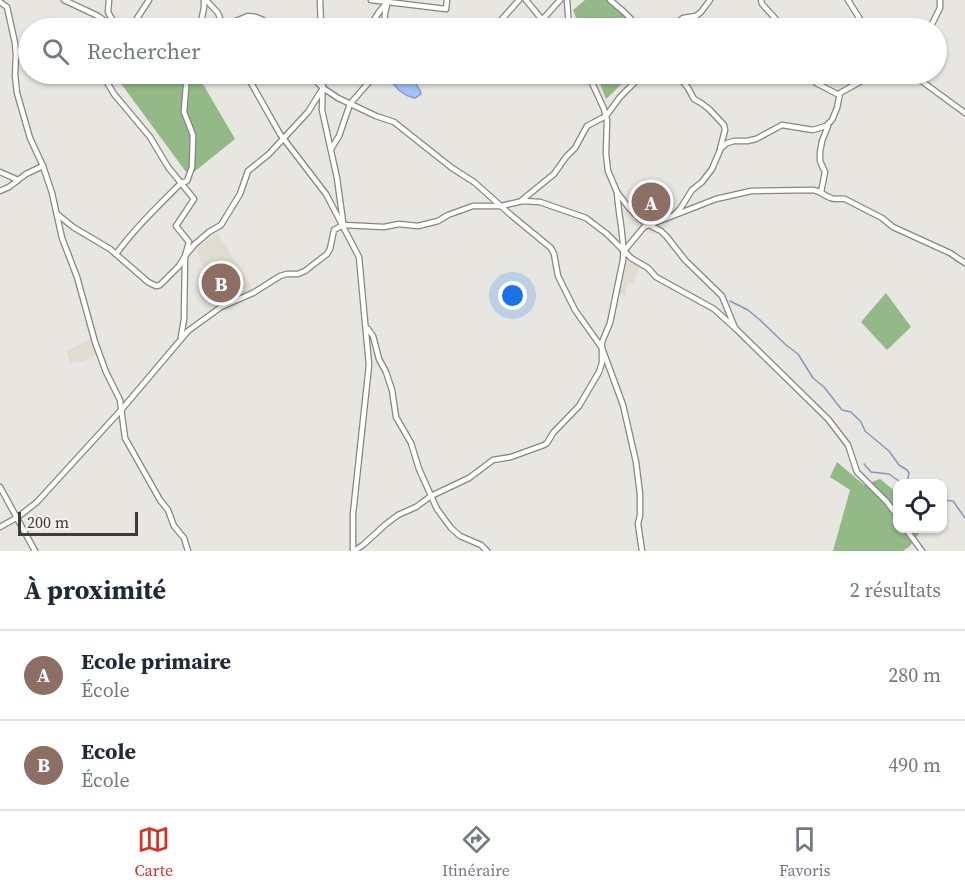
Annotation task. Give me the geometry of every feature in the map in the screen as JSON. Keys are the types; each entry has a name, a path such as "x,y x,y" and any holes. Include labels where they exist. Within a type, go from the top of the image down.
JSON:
{"street":[{"path":"64,0 101,18"},
{"path":"109,0 108,12 111,18"},
{"path":"137,18 149,0"},
{"path":"202,18 205,0"},
{"path":"205,0 220,18"},
{"path":"320,0 321,18"},
{"path":"371,0 446,9 447,0"},
{"path":"503,18 519,0"},
{"path":"526,0 540,18"},
{"path":"544,18 560,0"},
{"path":"567,0 568,18"},
{"path":"610,0 631,18"},
{"path":"682,18 696,16 710,0"},
{"path":"761,0 775,18"},
{"path":"848,0 859,18"},
{"path":"935,18 940,8 940,0"},
{"path":"375,18 389,1"},
{"path":"385,18 389,1"},
{"path":"0,2 7,7 15,43 17,93 30,138 43,166 62,238 77,277 95,342 120,400 125,438 168,510 174,526 184,538 188,551"},
{"path":"244,18 248,16 258,18"},
{"path":"108,84 150,137 168,167 194,199 176,226 189,242 185,256 184,319 181,340"},
{"path":"116,254 149,215 182,183 187,181 192,167 193,135 184,112 186,84"},
{"path":"252,84 284,139 326,194 359,257 369,365 353,514 354,551"},
{"path":"319,84 350,104 394,122 452,168 474,182 550,248 554,254 558,276 576,310 602,348 623,405 636,462 640,494 638,524 642,551"},
{"path":"323,84 322,110 337,178 343,225"},
{"path":"331,149 339,136 350,104 367,84"},
{"path":"593,84 606,116 608,171 617,192 640,219 661,231 685,260 722,296 735,328"},
{"path":"520,202 559,169 575,148 587,126 606,116 633,84"},
{"path":"684,84 694,99 724,125 720,151"},
{"path":"818,84 839,95"},
{"path":"821,192 825,172 820,161 822,141 837,108 840,93 856,84"},
{"path":"926,84 965,113"},
{"path":"57,214 116,254 148,282 156,286 160,285 179,266 195,244 221,225 240,194 248,171 284,139 308,112 323,88"},
{"path":"673,215 712,169 721,148 727,143 756,139 782,125 813,130 830,123"},
{"path":"0,191 43,166"},
{"path":"0,172 18,180"},
{"path":"624,251 641,229 716,199 751,191 813,190 833,199 845,199 882,218 893,227 950,253 965,263"},
{"path":"354,551 398,515 469,478 494,460 536,449 547,443 553,433 579,406 602,363 602,342 610,323 624,251 617,192"},
{"path":"0,527 37,502 122,409 188,331 221,307 253,293 280,276 305,271 327,254 334,230 343,225 418,226 438,221 473,206 501,206 520,202 540,202 586,218 656,277 714,309 828,419 848,445 857,472 893,511"},
{"path":"366,327 373,336 379,359 386,372 392,390 396,417 411,443 419,469 441,517 460,536 481,545 487,551"},
{"path":"0,487 35,551"},
{"path":"909,533 922,551"}],"shaded area":[{"path":"217,233 253,290 221,303 217,301 196,249"},
{"path":"623,260 639,266 633,284 629,282 626,288 626,295 615,294"},
{"path":"94,337 99,353 84,361 70,363 67,351"}],"green space":[{"path":"585,0 610,0 629,18 576,18 573,10"},
{"path":"121,84 203,84 235,139 189,176"},
{"path":"600,84 622,84 606,99"},
{"path":"886,293 911,327 887,350 861,322"},
{"path":"837,462 864,485 880,479 893,490 893,533 919,533 910,546 903,551 833,551 850,490 830,477"}],"water":[{"path":"394,84 416,84 421,94 415,98 406,95"}],"waterway":[{"path":"730,301 748,310 798,354 813,378 824,387 842,410 851,412 861,422 865,431 907,470 908,479"},
{"path":"864,464 871,472 889,474 896,479"},
{"path":"947,500 953,501 965,518"}],"place":[{"name":"Ecole primaire","path":"651,202"},
{"name":"Ecole","path":"221,283"}]}
